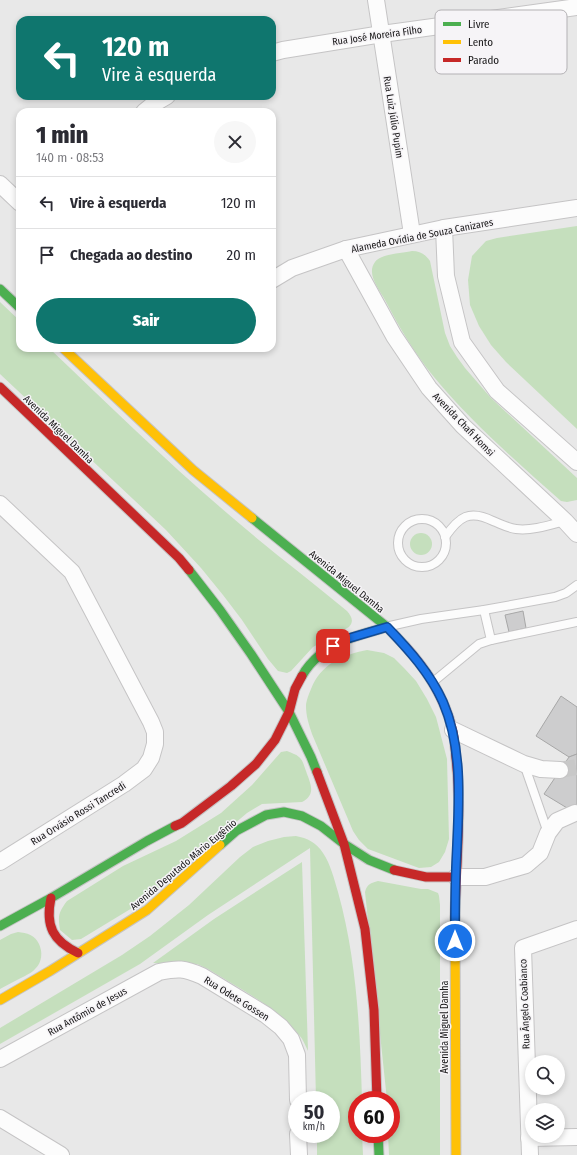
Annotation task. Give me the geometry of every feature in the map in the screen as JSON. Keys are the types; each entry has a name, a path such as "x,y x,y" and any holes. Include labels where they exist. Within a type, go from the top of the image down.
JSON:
{"main road":[{"path":"0,289 16,304"},
{"name":"Avenida Miguel Damha","path":"67,352 193,470 387,627 403,643 419,663 433,683 443,702 453,730 458,764 455,1020 456,1155"},
{"name":"Avenida Miguel Damha","path":"0,387 179,558 220,610 289,712 311,757 344,844 365,929 374,1010 377,1091"},
{"path":"0,926 51,898 135,848 182,823 232,786 256,764 275,740 289,712 295,689 306,669 323,652 343,640 387,627"},
{"name":"Avenida Deputado Mário Eugênio","path":"0,1000 50,971 147,910 236,831 266,815 284,812 302,816 320,826 369,860 396,871 426,876 456,877"},
{"path":"51,898 48,914 48,922 51,930 62,944 70,950 78,953"},
{"path":"19,915 29,920"},
{"path":"50,971 51,958"},
{"path":"378,1143 379,1155"}],"street":[{"name":"Rua Luiz Júlio Pupim","path":"376,0 412,234"},
{"name":"Rua José Moreira Filho","path":"555,10 577,7"},
{"name":"Rua José Moreira Filho","path":"276,52 435,27"},
{"path":"149,108 160,100"},
{"path":"0,184 16,199"},
{"name":"Alameda Ovídia de Souza Canizares","path":"276,278 292,268 346,249 444,228 577,208"},
{"path":"444,228 446,276 462,342 497,391 577,462"},
{"name":"Avenida Chafi Homsi","path":"346,249 394,336 429,388 464,426 571,517 577,534"},
{"name":"Rua Orvásio Rossi Tancredi","path":"0,504 72,572 155,732 155,744 151,758 144,769 124,784 0,862"},
{"path":"453,730 524,764 541,769 560,770"},
{"path":"456,877 485,878 526,866 540,853 548,834 557,821 575,813"},
{"name":"Rua Ângelo Coabianco","path":"528,1103 523,948 577,929"},
{"name":"Rua Odete Gossen","path":"177,968 192,971 202,976 266,1015 281,1027 291,1039 297,1055 298,1091"},
{"name":"Rua Antômio de Jesus","path":"0,1059 159,972 177,968"},
{"path":"0,1118 61,1155"},
{"path":"565,1137 577,1137"},
{"path":"298,1143 299,1155"},
{"name":"Rua Ângelo Coabianco","path":"529,1143 530,1155"}],"lane":[{"path":"445,537 454,524 470,516 482,516 506,527 517,529 529,528 571,517"},
{"path":"423,519 431,521 438,526 445,537 446,545 440,560 433,565 417,567 403,559 399,552 398,544 398,536 402,529 415,520 423,519"},
{"path":"438,526 454,524"},
{"path":"387,627 421,619 484,610 555,597 566,593 577,585"},
{"path":"484,610 491,640"},
{"path":"433,683 479,644 491,640 577,622"},
{"path":"524,764 548,834"}],"green space":[{"path":"577,226 577,429 506,362 491,345 479,326 470,305 468,280 472,256 486,241"},
{"path":"412,251 422,253 430,261 445,333 450,346 457,357 491,398 577,478 577,500 567,502 561,501 512,457 479,426 449,394 414,350 374,281 372,271 375,262 382,257"},
{"path":"0,302 16,317 16,352 53,352 210,499 347,611 352,619 352,623 349,627 313,647 291,671 287,673 278,671 223,595 201,568 166,530 0,374"},
{"path":"417,533 425,533 432,540 432,548 425,555 417,555 410,548 410,540"},
{"path":"367,650 384,653 394,658 416,681 436,717 447,759 449,839 445,852 439,862 431,867 419,868 368,849 359,840 353,831 309,724 306,702 315,680 320,673 333,662 341,658"},
{"path":"287,751 295,754 302,760 311,788 310,795 307,799 302,802 262,804 247,813 142,902 81,939 72,940 60,930 59,915 67,901 123,866 176,841 221,813 252,785 281,752"},
{"path":"296,836 304,838 321,849 334,877 338,892 349,943 359,1022 362,1091 348,1091 348,1143 362,1143 363,1155 317,1155 317,1143 340,1143 340,1091 316,1091 310,848 208,915 140,964 0,1044 0,1028 122,955 150,936 189,905 240,857 253,847 284,837"},
{"path":"302,862 308,1051 300,1037 280,1016 208,969 197,964 153,963 214,919"},
{"path":"378,881 428,889 438,893 439,896 440,1155 389,1155 388,1143 400,1143 400,1091 386,1091 365,892 367,887 373,882"},
{"path":"18,932 25,933 35,938 41,950 40,961 32,972 0,989 0,940"}],"building":[{"path":"523,611 526,628 509,632 505,615"},
{"path":"561,696 577,707 577,754 569,757 536,736"},
{"path":"577,754 577,814 544,794 569,757"}],"tunnel":[{"path":"560,770 577,767"}],"traffic: fast":[{"path":"0,289 16,304"},
{"path":"252,518 387,627 405,646"},
{"path":"189,570 251,654 289,712 317,772"},
{"path":"302,676 305,670 320,654 339,642 387,627"},
{"path":"220,845 236,831 266,815 284,812 302,816 321,826 344,844 369,860 394,870"},
{"path":"0,926 175,826"},
{"path":"378,1143 379,1155"}],"traffic: slow":[{"path":"67,352 193,470 252,518"},
{"path":"0,1000 50,971 147,910 220,845"},
{"path":"455,917 456,1155"}],"traffic: jam":[{"path":"0,387 179,558 189,570"},
{"path":"405,646 434,684 449,717 454,735 459,798 455,917"},
{"path":"175,826 182,823 231,786 256,764 275,740 289,712 295,689 302,676"},
{"path":"317,772 344,844 365,929 374,1010 377,1091"},
{"path":"394,870 426,877 456,877"},
{"path":"51,898 49,917 53,932 62,943 78,953"}],"route":[{"path":"333,646 343,640 387,627 403,643 419,663 433,683 443,702 453,730 458,764 455,941"}]}
